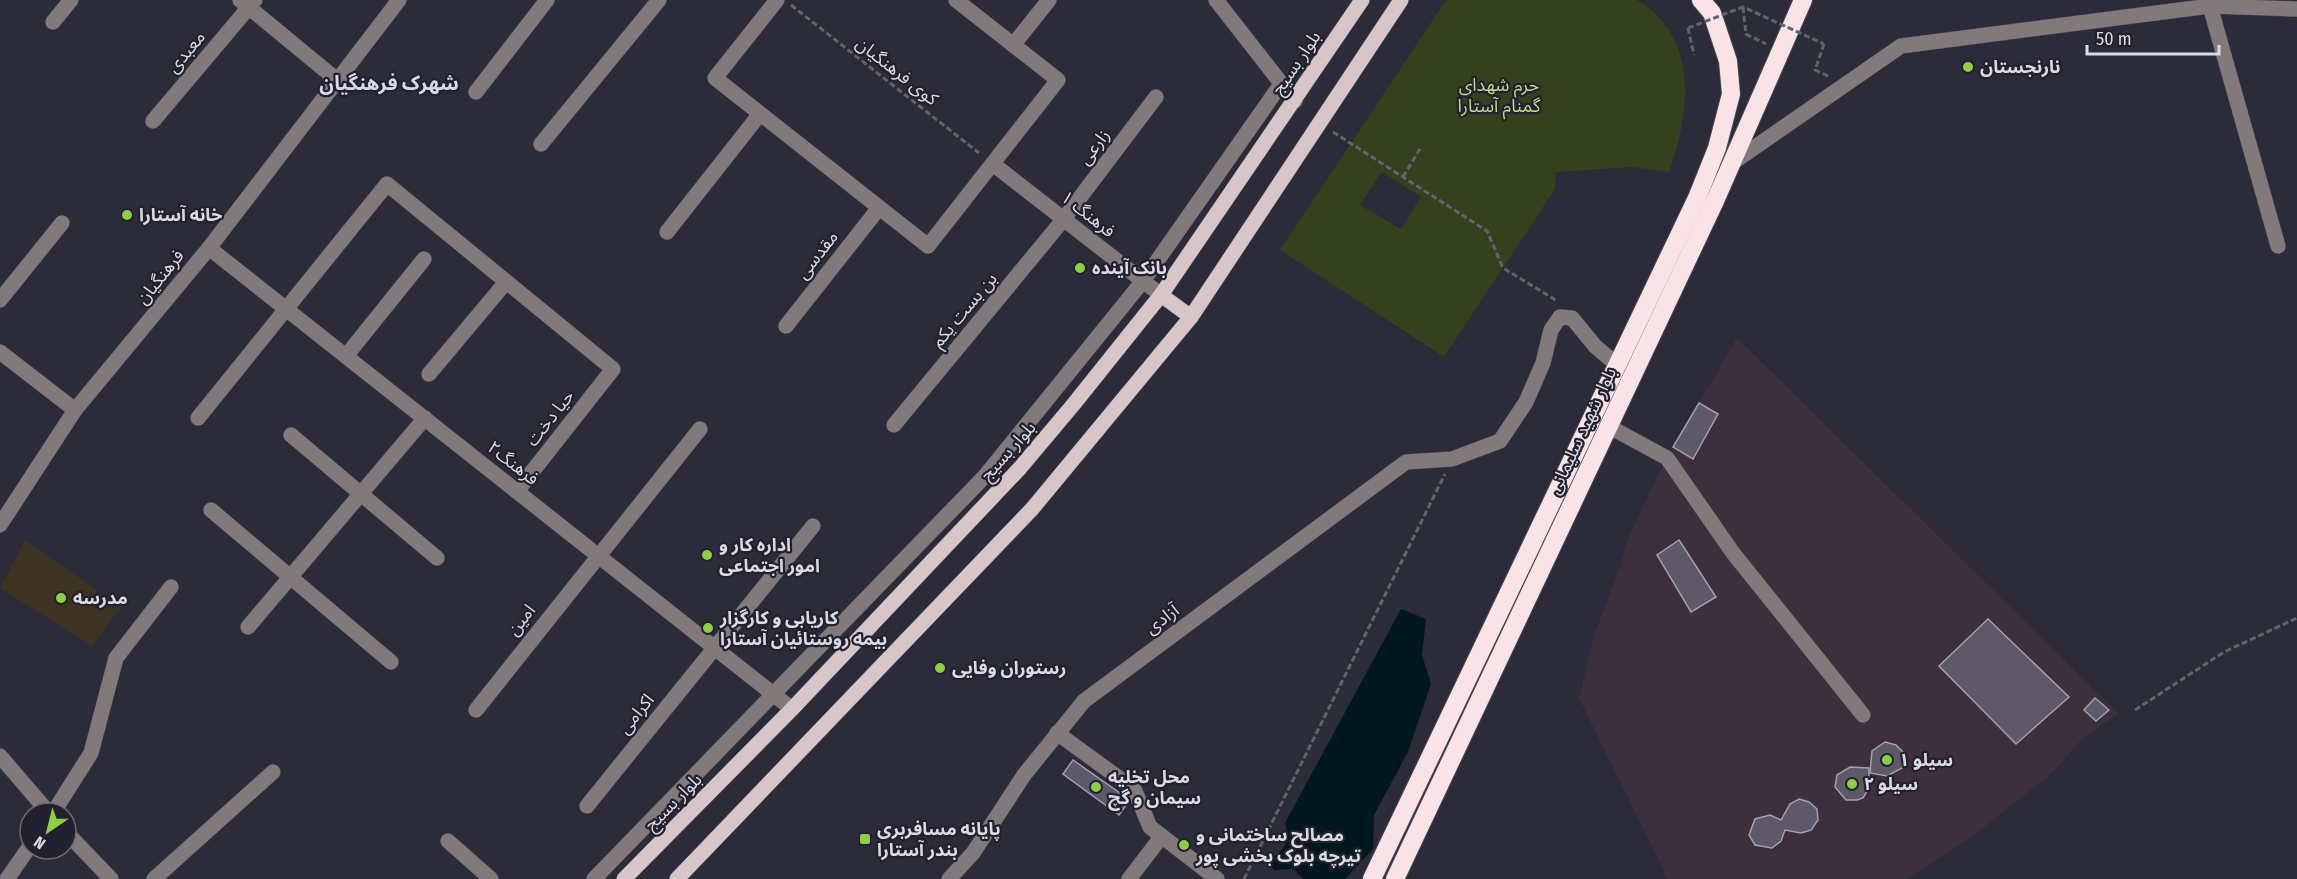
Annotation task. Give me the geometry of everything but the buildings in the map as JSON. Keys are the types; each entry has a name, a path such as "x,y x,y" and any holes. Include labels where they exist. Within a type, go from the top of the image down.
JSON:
{"highway":[{"name":"بلوار شهید سلیمانی","path":"1372,879 1697,198 1717,148 1731,94 1728,62 1712,13 1701,0"},
{"name":"بلوار شهید سلیمانی","path":"1395,879 1731,163 1803,0"}],"main road":[{"name":"بلوار بسیج","path":"624,879 792,709 1020,468 1161,295 1362,0"},
{"path":"677,879 1032,508 1191,317 1401,0"},
{"path":"1161,295 1191,317"}],"street":[{"path":"53,22 71,0"},
{"name":"فرهنگیان","path":"0,525 75,410 209,248 399,0"},
{"path":"476,92 547,0"},
{"path":"541,144 659,0"},
{"path":"777,0 715,78 927,246 1058,80 956,0"},
{"path":"1013,45 1049,0"},
{"path":"1216,0 1294,100"},
{"path":"248,2 337,80"},
{"name":"معبدی","path":"153,121 248,2"},
{"path":"1731,163 1901,46 2210,6 2297,9"},
{"path":"2210,6 2278,246"},
{"path":"594,879 985,476 1143,281 1281,84"},
{"name":"زارعی","path":"1064,220 1156,97"},
{"path":"667,232 760,114"},
{"name":"فرهنگ ۱","path":"993,164 1161,295"},
{"path":"198,418 387,184 506,282 429,374"},
{"name":"مقدسی","path":"786,326 879,208"},
{"name":"بن بست یکم","path":"894,425 1064,220"},
{"path":"0,300 63,223"},
{"name":"فرهنگ۲","path":"209,248 792,709"},
{"path":"346,356 424,258"},
{"name":"حیا دخت","path":"506,282 613,369 517,491"},
{"path":"1560,316 1572,318 1595,345 1616,364"},
{"name":"آزادی","path":"949,879 973,853 1024,775 1084,701 1406,462 1452,459 1500,441 1526,402 1544,363 1551,330 1560,316"},
{"path":"0,352 75,410"},
{"path":"248,627 425,418"},
{"path":"1608,426 1667,458 1733,553 1863,715"},
{"name":"امین","path":"476,710 597,555 700,429"},
{"path":"291,435 437,558"},
{"path":"211,510 391,662"},
{"name":"اکرامی","path":"588,806 813,526"},
{"path":"59,801 91,753 116,658 171,587"},
{"path":"1058,733 1134,789 1150,827 1217,879"},
{"path":"0,756 40,801"},
{"path":"154,879 273,772"},
{"path":"1129,879 1162,836"},
{"path":"448,841 492,879"},
{"path":"78,845 111,879"},
{"path":"7,879 20,861"}],"path":[{"name":"کوی فرهنگیان","path":"785,0 993,164"},
{"path":"1743,7 1746,34"},
{"path":"1694,55 1688,28 1743,7 1824,44 1815,70"},
{"path":"1319,123 1487,231 1503,268 1554,299 1560,316"},
{"path":"1403,177 1421,147"},
{"path":"1244,879 1452,459"},
{"path":"2135,710 2224,652 2297,618"}],"shaded area":[{"path":"1737,338 2119,714 2084,737 2051,774 1974,835 1907,879 1668,879 1579,698 1594,635 1620,568 1628,538 1667,458"},
{"name":"مدرسه","path":"25,540 121,607 92,646 0,588"}],"green space":[{"name":"حرم شهدای گمنام آستارا","path":"1446,0 1637,0 1657,16 1672,34 1680,55 1685,101 1682,125 1669,172 1632,167 1556,172 1555,189 1444,357 1280,250","holes":["1382,172 1421,197 1401,229 1360,205"]}],"water":[{"path":"1401,609 1426,619 1422,655 1431,684 1408,752 1374,815 1373,849 1345,879 1304,879 1293,869 1274,870 1267,861 1278,853 1287,841 1285,823"}],"place":[{"name":"نارنجستان","path":"1968,67"},
{"name":"خانه آستارا","path":"127,215"},
{"name":"بانک آینده","path":"1080,268"},
{"name":"اداره کار و امور اجتماعی","path":"707,555"},
{"name":"مدرسه","path":"61,598"},
{"name":"کاریابی و کارگزار بیمه روستائیان آستارا","path":"708,628"},
{"name":"رستوران وفایی","path":"940,668"},
{"name":"سیلو ۱","path":"1887,760"},
{"name":"سیلو ۲","path":"1852,784"},
{"name":"محل تخلیه سیمان و گچ","path":"1096,787"},
{"name":"پایانه مسافربری بندر آستارا","path":"865,839"},
{"name":"مصالح ساختمانی و تیرچه بلوک بخشی پور","path":"1184,845"}],"district":[{"name":"شهرک فرهنگیان","path":"389,83"}]}
